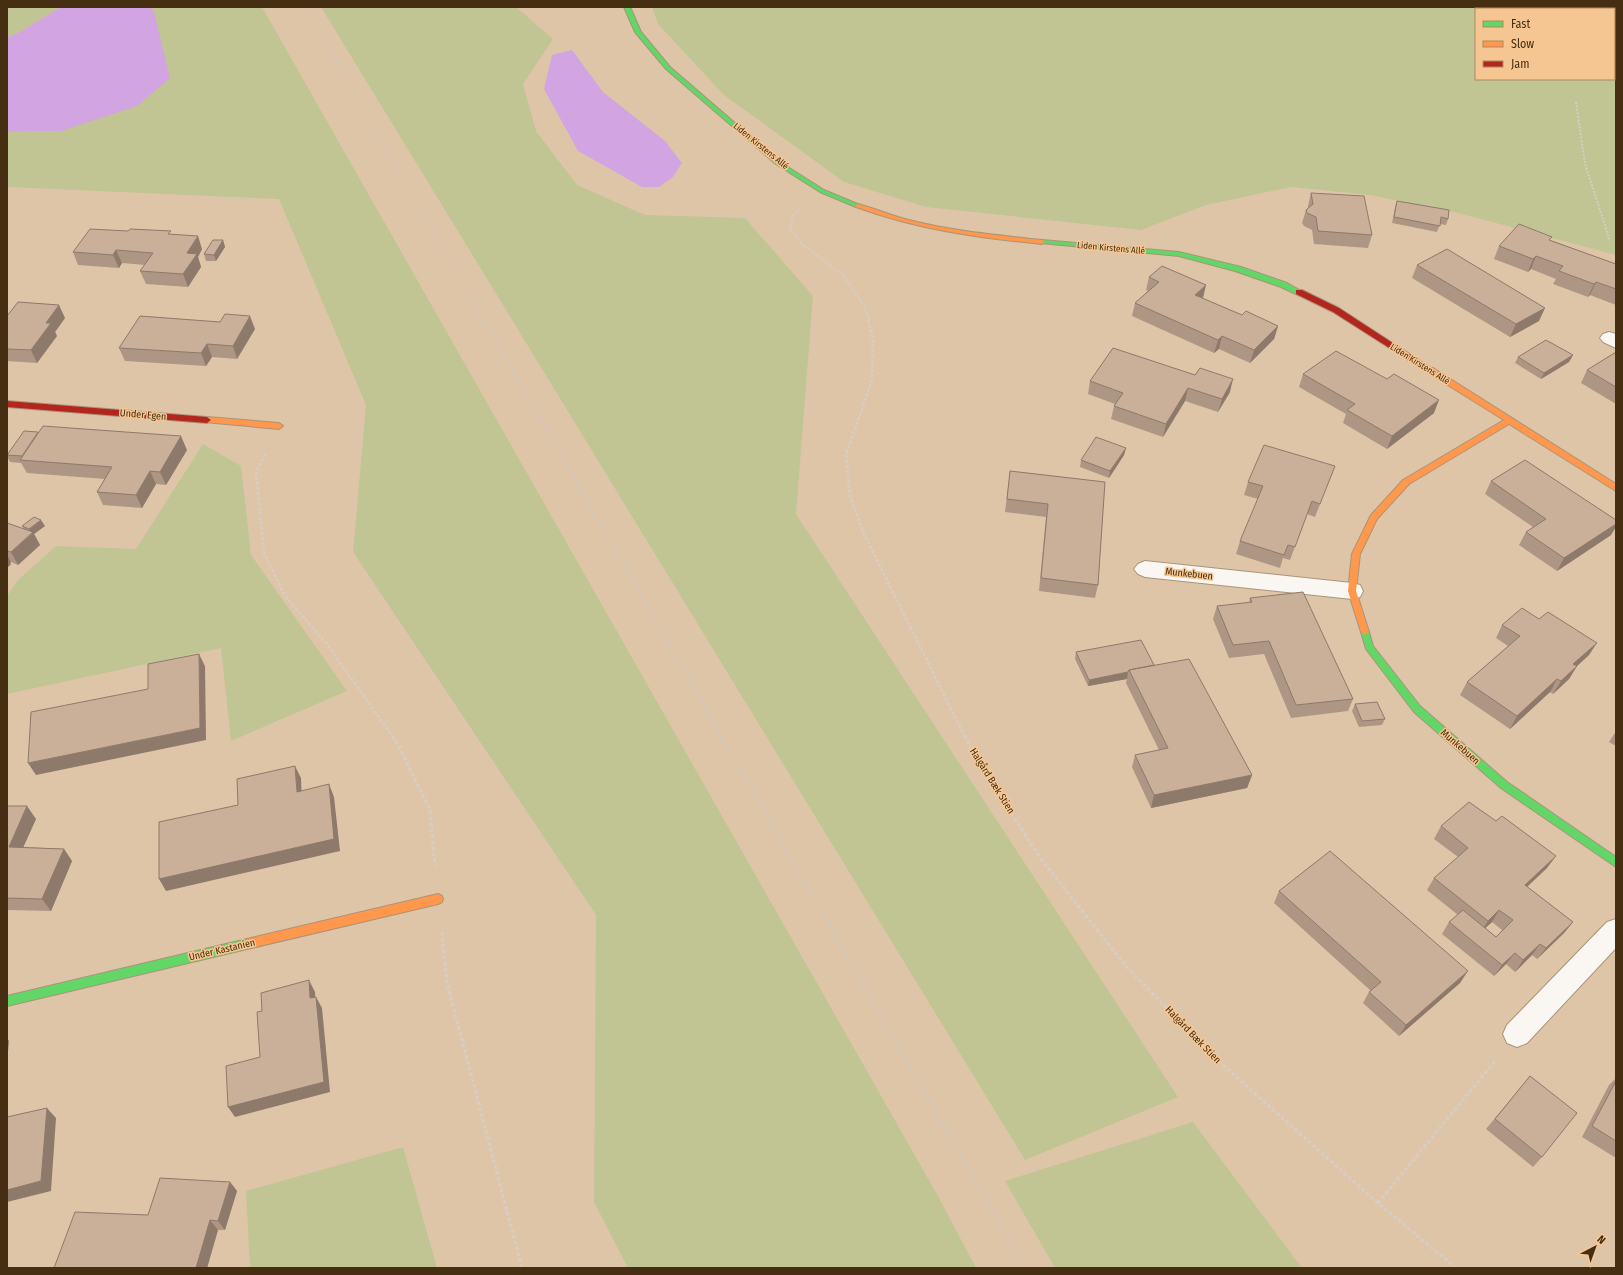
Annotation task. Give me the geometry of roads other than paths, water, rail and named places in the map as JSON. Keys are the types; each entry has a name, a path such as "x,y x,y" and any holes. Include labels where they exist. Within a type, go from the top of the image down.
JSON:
{"street":[{"name":"Liden Kirstens Allé","path":"627,7 638,32 668,68 778,163 822,191 881,214 976,236 1179,254 1238,269 1284,285 1336,310 1616,488"},
{"name":"Under Egen","path":"7,404 279,426"},
{"name":"Munkebuen","path":"1510,420 1406,482 1374,517 1356,554 1352,591 1369,647 1417,709 1504,784 1616,863"},
{"name":"Munkebuen","path":"1145,569 1352,591"},
{"name":"Under Kastanien","path":"7,1001 438,899"},
{"path":"1517,1034 1616,930"}],"railway":[{"path":"305,7 484,321"},
{"path":"484,320 722,737"},
{"path":"721,736 1025,1268"}]}
